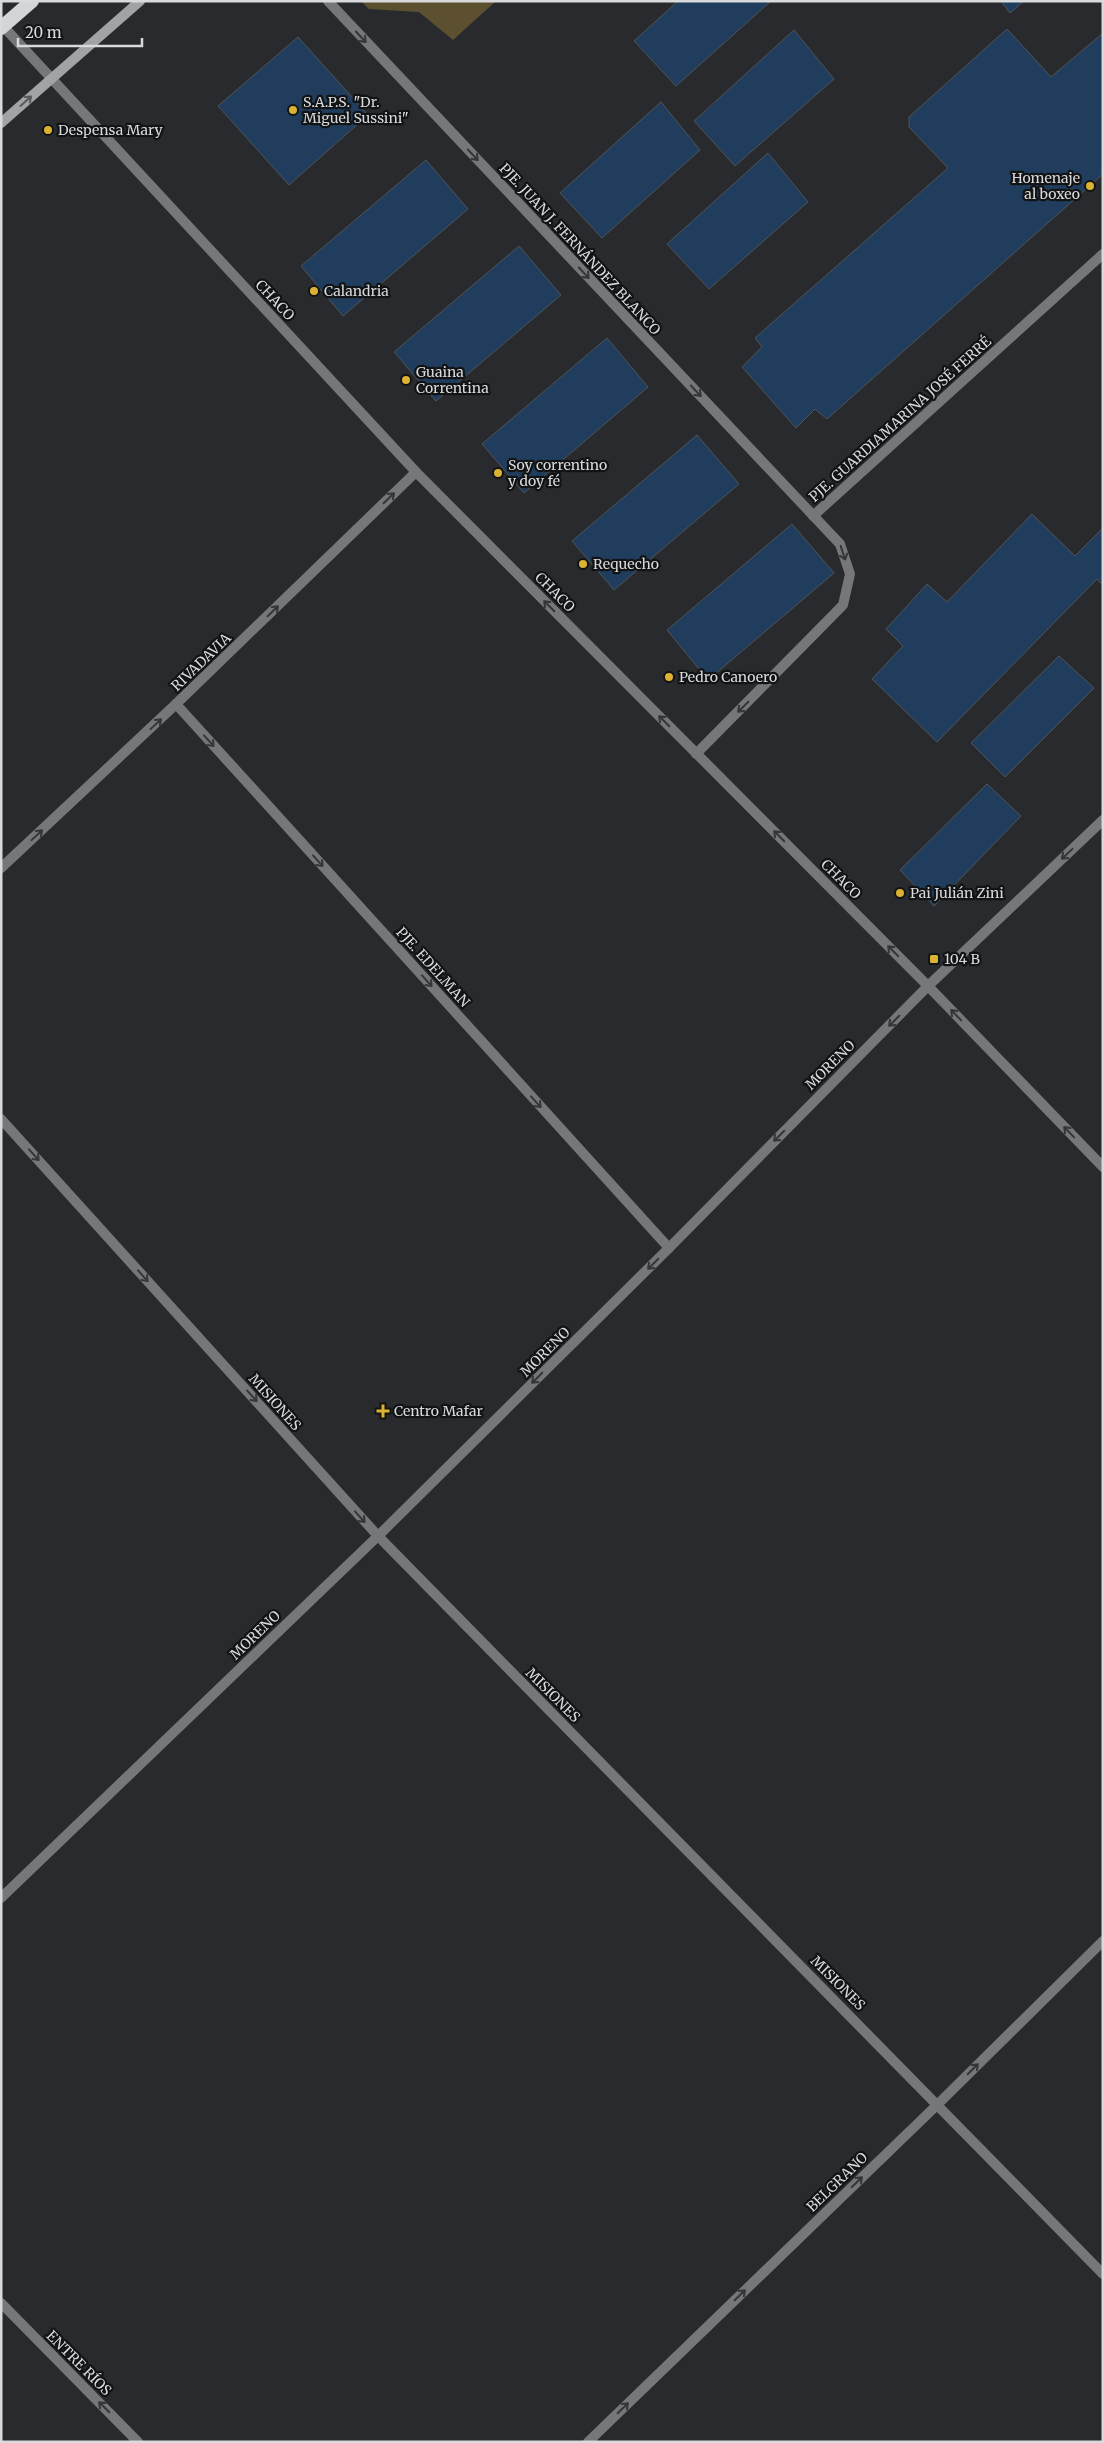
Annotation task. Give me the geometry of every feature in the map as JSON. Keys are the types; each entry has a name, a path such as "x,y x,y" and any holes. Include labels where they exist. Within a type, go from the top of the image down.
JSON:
{"highway":[{"path":"2,26 32,1"}],"main road":[{"path":"1,123 140,1"}],"street":[{"name":"PJE. JUAN J. FERNÁNDEZ BLANCO","path":"328,1 813,516"},
{"name":"CHACO","path":"2,26 416,472 928,986 1103,1167"},
{"name":"PJE. GUARDIAMARINA JOSÉ FERRÉ","path":"696,754 843,605 850,574 840,544 813,516 1103,254"},
{"name":"RIVADAVIA","path":"1,868 176,704 416,472"},
{"name":"PJE. EDELMAN","path":"176,704 669,1248"},
{"name":"MORENO","path":"1,1898 378,1536 669,1248 928,986 1103,820"},
{"name":"MISIONES","path":"1,1119 378,1536 1103,2274"},
{"name":"BELGRANO","path":"588,2442 938,2104 1103,1941"},
{"name":"ENTRE RÍOS","path":"1,2303 138,2442"}],"shaded area":[{"path":"361,1 496,1 453,40 419,12 369,9"}],"building":[{"path":"678,1 771,1 676,86 634,41"},
{"path":"1001,1 1024,1 1010,13"},
{"path":"1007,29 1051,77 1103,33 1103,174 827,419 815,409 796,428 742,367 762,347 755,338 948,168 909,127 909,117"},
{"path":"794,30 834,79 735,166 694,121"},
{"name":"S.A.P.S. \"Dr. Miguel Sussini\"","path":"298,37 368,115 289,185 218,106"},
{"path":"661,102 700,150 602,238 560,193"},
{"path":"768,153 808,202 709,289 667,244"},
{"path":"426,160 468,209 343,316 301,266"},
{"path":"519,246 561,295 436,401 394,352"},
{"path":"607,338 648,387 524,493 482,444"},
{"path":"697,435 739,484 614,590 572,541"},
{"path":"1032,514 1075,556 1103,528 1103,585 1097,579 937,742 872,679 903,646 886,629 927,584 947,602"},
{"path":"792,524 834,573 708,680 667,630"},
{"path":"1059,656 1094,688 1005,777 971,743"},
{"path":"987,784 1021,816 934,906 900,870"}],"place":[{"name":"S.A.P.S. \"Dr. Miguel Sussini\"","path":"293,110"},
{"name":"Despensa Mary","path":"48,130"},
{"name":"Homenaje al boxeo","path":"1090,186"},
{"name":"Calandria","path":"314,291"},
{"name":"Guaina Correntina","path":"406,380"},
{"name":"Soy correntino y doy fé","path":"498,473"},
{"name":"Requecho","path":"583,564"},
{"name":"Pedro Canoero","path":"669,677"},
{"name":"Pai Julián Zini","path":"900,893"},
{"name":"104 B","path":"934,959"},
{"name":"Centro Mafar","path":"383,1411"}]}
